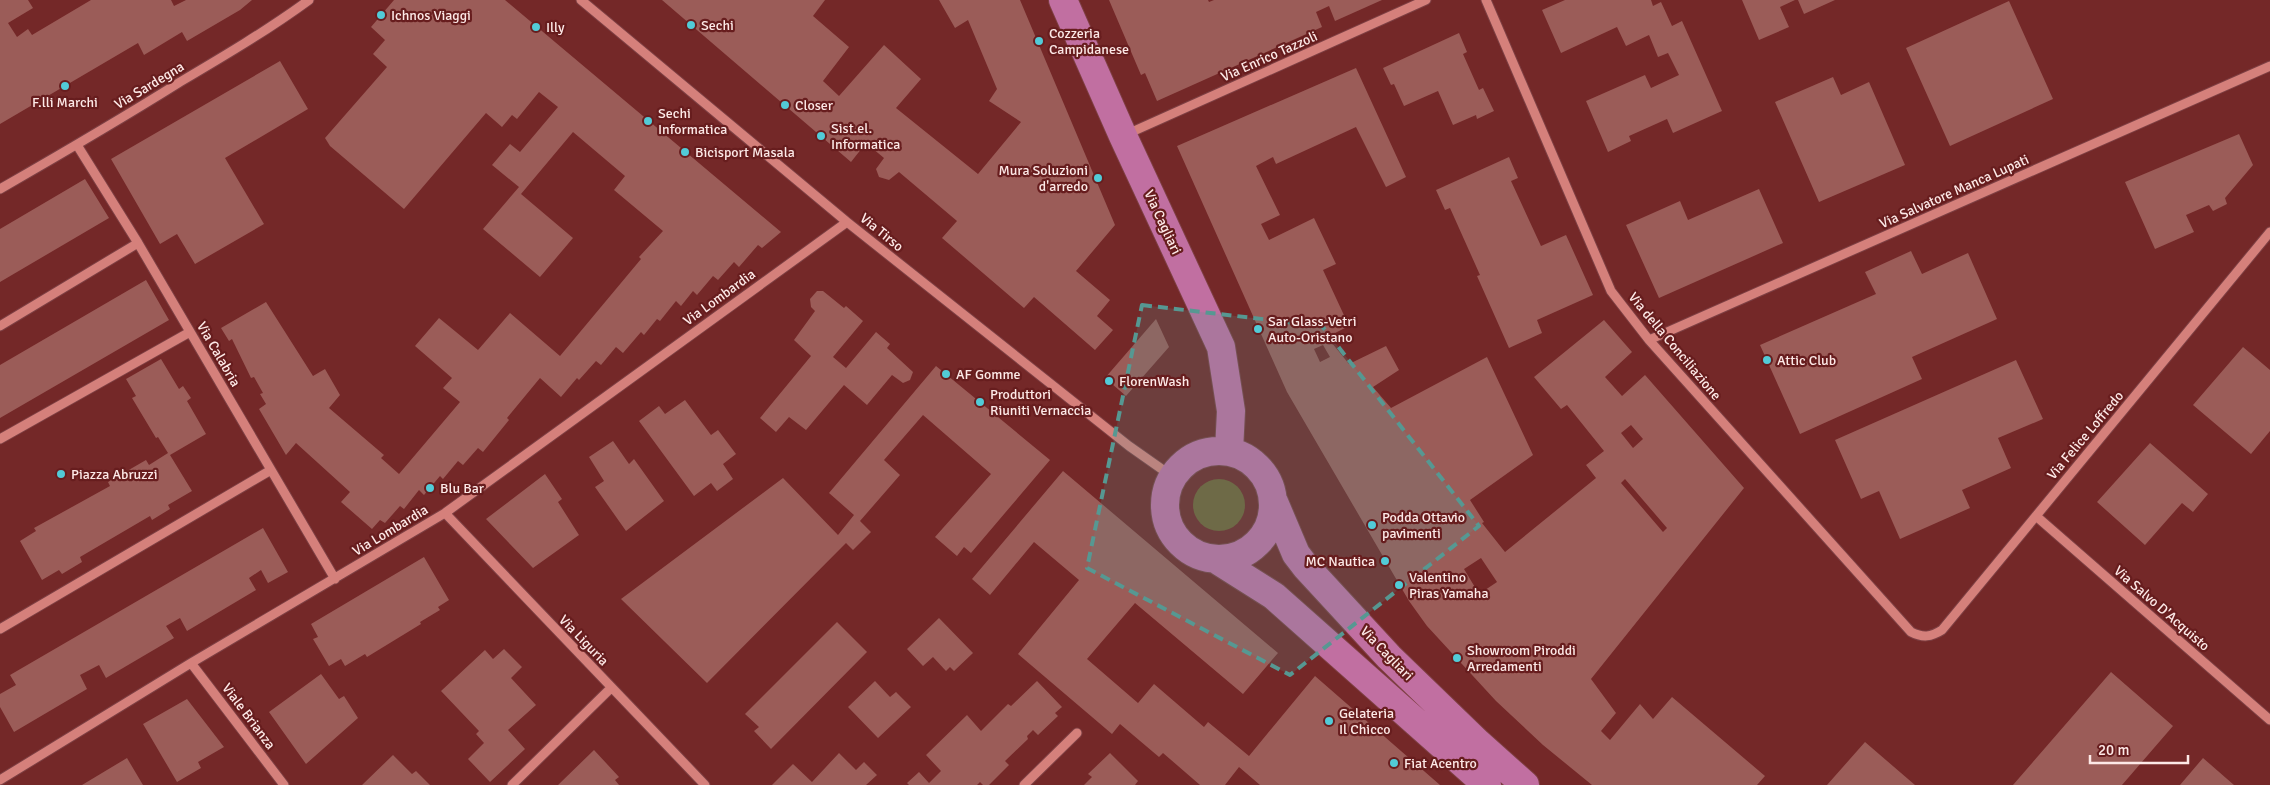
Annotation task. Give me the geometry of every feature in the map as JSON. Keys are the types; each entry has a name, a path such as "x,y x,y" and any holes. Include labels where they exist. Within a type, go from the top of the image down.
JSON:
{"main road":[{"name":"Via Cagliari","path":"1063,0 1123,136 1221,347 1231,411 1229,452"},
{"path":"1212,451 1229,452 1244,457 1258,466 1269,483 1274,502 1272,520 1264,536 1251,549 1235,557 1217,560 1202,557 1188,551 1177,540 1169,527 1165,512 1165,496 1179,468 1197,456 1212,451"},
{"name":"Via Cagliari","path":"1274,502 1296,554 1306,566 1389,657 1478,743 1525,785"},
{"path":"1217,560 1274,596 1487,785"}],"street":[{"name":"Via Sardegna","path":"0,189 77,145 282,19 309,0"},
{"name":"Via Tirso","path":"581,0 847,222 1129,446 1173,477"},
{"name":"Via Enrico Tazzoli","path":"1123,136 1426,0"},
{"name":"Via della Conciliazione","path":"1486,0 1611,292 1648,340 1911,632"},
{"name":"Via Salvatore Manca Lupati","path":"1648,340 2270,66"},
{"name":"Via Calabria","path":"77,145 138,243 335,579"},
{"name":"Via Lombardia","path":"0,780 192,663 445,513 847,222"},
{"name":"Via Felice Loffredo","path":"1911,632 1929,636 1942,630 2270,232"},
{"path":"0,326 138,243"},
{"path":"0,439 190,332"},
{"path":"0,629 271,470"},
{"name":"Via Liguria","path":"445,513 705,785"},
{"name":"Via Salvo D'Acquisto","path":"2036,516 2270,720"},
{"name":"Viale Brianza","path":"192,663 284,785"},
{"path":"512,785 611,688"},
{"path":"1024,785 1077,733"}],"highlighted area":[{"path":"1142,305 1322,326 1479,526 1290,675 1087,568"}],"shaded area":[{"path":"1214,479 1224,479 1238,486 1245,500 1245,510 1238,524 1224,531 1214,531 1204,527 1197,520 1193,510 1193,500 1197,490 1204,483"}],"building":[{"path":"0,0 28,0 33,8 8,23 17,37 28,29 32,35 91,0 171,0 174,6 186,0 252,0 240,10 187,41 182,32 144,55 138,43 0,124"},
{"path":"394,0 505,0 781,232 762,248 758,245 739,267 734,262 718,280 713,276 697,295 693,291 681,306 676,301 660,321 657,319 644,335 641,332 623,353 616,347 601,365 596,361 579,380 577,378 561,397 540,378 507,418 509,420 483,452 478,448 463,465 458,461 443,479 440,476 424,495 419,490 404,509 400,506 385,523 380,520 372,529 341,502 350,492 296,443 286,455 259,409 266,404 260,394 263,393 254,377 251,378 232,339 229,341 221,328 266,302 313,376 325,369 340,395 329,408 384,455 381,458 399,474 460,402 443,388 452,378 415,346 439,318 478,350 510,313 560,356 641,259 639,257 663,231 614,190 625,176 573,132 521,194 573,238 540,277 483,229 519,187 492,165 510,144 520,152 558,107 539,92 517,119 512,115 502,127 486,113 404,209 330,146 325,138 387,67 373,54 385,40 371,27"},
{"path":"662,0 825,0 813,16 849,47 823,81 839,96 884,45 921,79 896,108 978,174 1021,122 989,101 997,89 968,20 955,28 939,0 1020,0 1115,225 1076,271 1110,300 1097,316 1113,330 1095,350 1034,297 1024,308 942,238 957,221 899,172 889,180 879,177 876,169 884,158 866,143 851,162"},
{"path":"1109,0 1208,0 1209,2 1214,0 1382,0 1335,21 1329,6 1316,12 1322,27 1157,101 1145,73 1141,75"},
{"path":"1565,0 1651,0 1653,6 1661,2 1672,26 1682,21 1722,111 1673,133 1667,119 1629,136 1631,141 1608,152 1586,101 1645,75 1651,88 1679,75 1668,53 1658,57 1649,35 1626,46 1617,27 1561,53 1542,10"},
{"path":"1742,0 1795,0 1780,7 1789,27 1759,40"},
{"path":"1798,0 1835,0 1804,14"},
{"path":"2009,1 2053,99 1950,146 1906,48"},
{"path":"1459,33 1467,52 1463,54 1479,90 1483,88 1494,111 1477,119 1476,115 1453,125 1438,91 1404,106 1394,84 1391,85 1383,68"},
{"path":"280,61 308,109 225,158 264,224 195,264 177,234 160,244 111,159"},
{"path":"1356,68 1406,177 1386,187 1356,127 1276,164 1273,157 1256,166 1280,215 1261,224 1269,240 1314,218 1336,264 1323,270 1349,326 1327,337 1349,364 1386,346 1399,370 1373,387 1391,408 1487,357 1533,455 1470,500 1484,522 1482,523 1505,552 1596,478 1586,465 1604,451 1567,405 1561,409 1534,377 1604,320 1632,352 1605,377 1622,396 1645,375 1744,488 1591,679 1616,713 1601,731 1610,740 1640,704 1653,719 1672,697 1765,776 1757,785 1592,785 1543,745 1496,701 1427,626 1409,601 1287,392 1177,146","holes":["1323,345 1330,357 1320,362 1314,349","1631,425 1643,439 1633,448 1621,433","1625,479 1667,528 1663,532 1621,483","1481,558 1497,582 1479,594 1464,569"]},
{"path":"1833,77 1841,95 1869,82 1905,165 1819,202 1775,102"},
{"path":"2239,134 2253,165 2225,198 2227,204 2213,211 2209,205 2186,215 2194,232 2155,249 2125,182"},
{"path":"1509,157 1518,178 1511,181 1541,246 1566,235 1593,295 1537,320 1542,333 1509,348 1477,276 1480,275 1450,208 1445,210 1436,190"},
{"path":"85,179 109,218 0,282 0,229"},
{"path":"1759,189 1783,243 1659,298 1626,225 1680,201 1688,220"},
{"path":"1911,251 1922,274 1968,253 1997,319 1912,357 1922,379 1800,434 1760,345 1876,294 1865,272"},
{"path":"146,280 169,320 0,418 0,365"},
{"path":"817,291 823,291 844,308 846,306 863,321 833,357 846,368 876,332 890,344 887,348 913,372 910,380 903,383 892,375 867,405 844,385 806,430 789,417 776,432 760,418 811,356 794,340 815,311 811,307 810,299"},
{"path":"1156,319 1169,347 1126,396 1105,378"},
{"path":"2243,347 2270,370 2270,431 2251,454 2193,405"},
{"path":"161,359 179,389 183,386 191,398 187,401 206,434 170,455 192,491 168,505 170,509 152,520 150,516 80,557 82,562 62,574 59,570 42,580 20,541 36,531 34,528 110,486 108,482 146,460 149,465 168,453 158,437 156,438 132,398 136,396 126,379"},
{"path":"2016,360 2043,419 1998,438 2011,468 1962,490 1970,508 1900,539 1879,491 1861,499 1835,440"},
{"path":"936,366 1050,460 971,553 964,547 957,556 935,537 991,474 923,415 884,460 900,475 860,521 871,532 853,550 846,543 707,683 621,599 783,478 838,535 854,515 829,493"},
{"path":"685,400 711,435 718,430 736,454 723,464 733,479 717,491 711,483 694,496 639,421 659,406 665,414"},
{"path":"613,441 629,464 634,459 664,501 626,531 595,487 604,481 589,457"},
{"path":"2150,443 2208,494 2193,512 2182,503 2145,545 2097,502"},
{"path":"1063,471 1278,653 1243,694 1135,603 1087,659 1138,703 1154,684 1204,727 1208,722 1249,756 1315,676 1440,785 1260,785 1239,767 1225,785 1200,785 1163,753 1159,757 1120,724 1112,734 1018,654 1079,580 1034,542 990,595 972,579"},
{"path":"545,474 562,499 558,502 579,535 533,568 486,519"},
{"path":"263,528 288,572 268,583 261,570 249,578 256,590 187,631 180,618 166,626 174,638 106,678 99,665 80,675 87,689 14,732 0,707 0,694 16,685 10,675"},
{"path":"424,557 449,600 438,607 440,610 420,622 421,624 367,657 365,654 345,666 341,659 329,666 313,639 318,637 311,624"},
{"path":"939,618 973,653 954,671 950,667 946,671 933,657 923,666 907,649"},
{"path":"837,622 867,652 771,749 754,731 759,727 745,714"},
{"path":"504,649 522,667 511,678 536,705 508,730 525,749 490,782 468,759 484,743 476,734 479,731 441,691 485,650 493,659"},
{"path":"2111,672 2173,726 2122,785 2013,785"},
{"path":"321,674 339,699 344,696 358,718 306,764 269,712"},
{"path":"875,681 890,697 896,692 911,707 878,738 848,707"},
{"path":"1037,681 1062,707 1055,713 1058,716 1038,735 1033,730 1027,736 1028,739 1005,761 1009,765 989,785 983,785 980,782 977,785 909,785 907,783 919,772 929,783 941,771 926,755 967,715 981,731 1008,704 1011,706"},
{"path":"187,699 224,747 198,762 201,768 177,782 143,724"},
{"path":"1865,742 1915,785 1827,785"},
{"path":"594,750 619,777 615,780 619,785 558,785"},
{"path":"839,753 856,770 864,762 877,775 866,785 772,785 793,764 812,782"},
{"path":"1110,753 1138,781 1135,785 1084,785 1092,777 1088,774"},
{"path":"393,755 412,774 416,771 430,785 362,785"},
{"path":"127,758 143,785 82,785"},
{"path":"2203,758 2234,785 2180,785"}],"place":[{"name":"Ichnos Viaggi","path":"381,15"},
{"name":"Sechi","path":"691,25"},
{"name":"Illy","path":"536,27"},
{"name":"Cozzeria Campidanese","path":"1039,41"},
{"name":"F.lli Marchi","path":"65,86"},
{"name":"Closer","path":"785,105"},
{"name":"Sechi Informatica","path":"648,121"},
{"name":"Sist.el. Informatica","path":"821,136"},
{"name":"Bicisport Masala","path":"685,152"},
{"name":"Mura Soluzioni d'arredo","path":"1098,178"},
{"name":"Sar Glass-Vetri Auto-Oristano","path":"1258,329"},
{"name":"Attic Club","path":"1767,360"},
{"name":"AF Gomme","path":"946,374"},
{"name":"FlorenWash","path":"1109,381"},
{"name":"Produttori Riuniti Vernaccia","path":"980,402"},
{"name":"Piazza Abruzzi","path":"61,474"},
{"name":"Blu Bar","path":"430,488"},
{"name":"Podda Ottavio pavimenti","path":"1372,525"},
{"name":"MC Nautica","path":"1385,561"},
{"name":"Valentino Piras Yamaha","path":"1399,585"},
{"name":"Showroom Piroddi Arredamenti","path":"1457,658"},
{"name":"Gelateria Il Chicco","path":"1329,721"},
{"name":"Fiat Acentro","path":"1394,763"}]}
